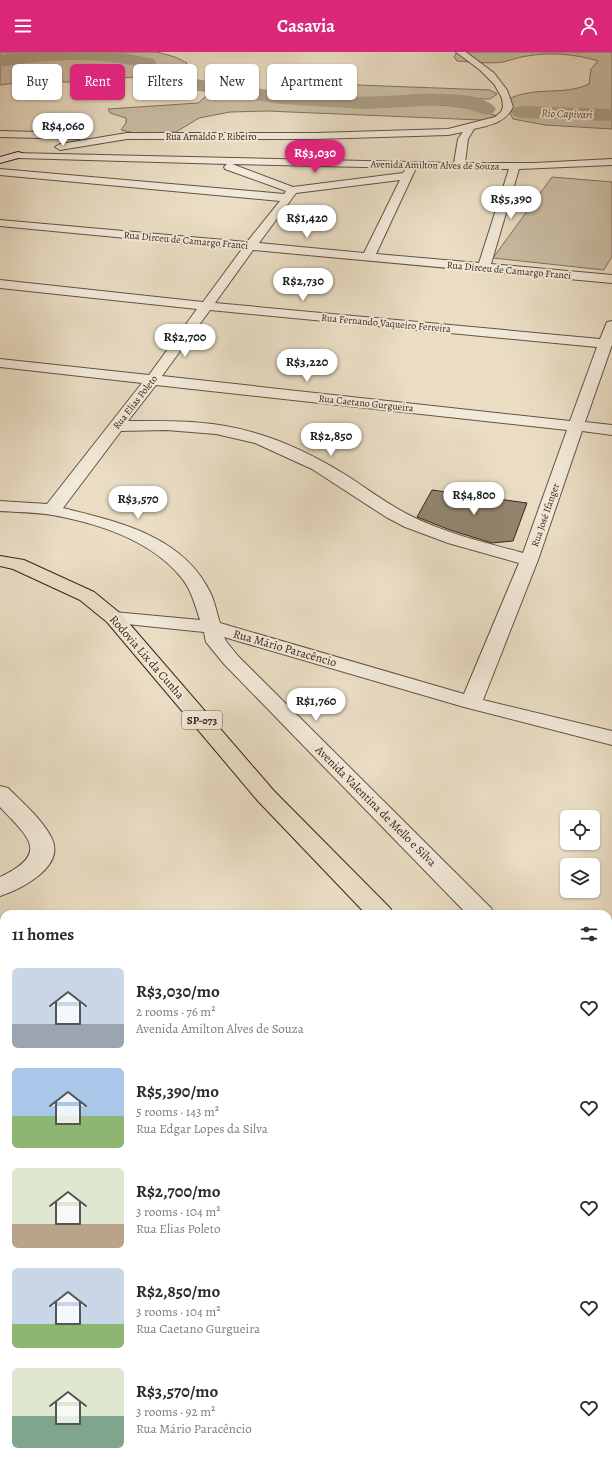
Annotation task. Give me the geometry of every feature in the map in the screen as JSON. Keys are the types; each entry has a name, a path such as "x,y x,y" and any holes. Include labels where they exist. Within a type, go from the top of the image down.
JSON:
{"main road":[{"name":"Rodovia Lix da Cunha","path":"0,561 18,564 87,596 114,618 266,796 377,910"}],"street":[{"name":"Rua Arnaldo P. Ribeiro","path":"0,160 58,147 126,136 316,136 409,134 448,132 470,128 498,119 505,113 508,107 505,93 495,79 460,52"},
{"path":"458,166 463,139 470,128"},
{"path":"0,134 126,136"},
{"name":"Avenida Amilton Alves de Souza","path":"18,155 458,166 515,166 612,162"},
{"path":"213,161 290,194"},
{"path":"368,256 412,165"},
{"path":"484,268 515,166"},
{"path":"0,172 290,194 408,176"},
{"name":"Rua Elias Poleto","path":"52,510 153,379 290,194"},
{"name":"Rua Dirceu de Camargo Franci","path":"0,223 368,256 484,268 612,278"},
{"name":"Rua Fernando Vaqueiro Ferreira","path":"0,284 207,306 604,344"},
{"name":"Rua José Ifanger","path":"470,703 529,560 604,344 612,325"},
{"name":"Rua Caetano Gurgueira","path":"0,363 612,430"},
{"path":"116,426 182,426 215,429 248,436 291,452 339,478 381,507 410,522 443,535 529,560"},
{"path":"0,506 52,510 110,525 145,538 168,554 188,573 201,594 212,627 114,618"},
{"name":"Rua Mário Paracêncio","path":"212,627 470,703 612,738"},
{"name":"Avenida Valentina de Mello e Silva","path":"212,627 216,642 231,660 478,910"},
{"path":"0,793 41,839 42,852 34,868 11,883 0,887"}],"shaded area":[{"path":"0,52 157,52 175,57 187,63 133,64 133,77 125,78 125,64 70,64 70,82 67,82 62,82 62,64 12,64 12,84 0,85"},
{"path":"457,52 612,52 612,129 545,125 513,119 510,114 508,104 509,99 519,95 569,90 589,84 591,69 598,61 563,54 554,54 524,56 503,62 492,63 457,61 454,57"},
{"path":"357,85 490,90 497,94 490,99 417,98 397,100 418,104 459,107 477,110 501,117 481,120 267,111 230,112 199,118 176,132 135,133 121,130 126,123 126,118 110,113 108,109 198,103 205,97 205,100 259,100 259,93 267,93 267,100 357,100"},
{"path":"552,177 612,182 612,256 604,270 493,258"}],"building":[{"path":"432,490 527,503 513,541 492,543 450,530 417,517"}],"waterway":[{"name":"Rio Capivari","path":"0,61 35,56 74,54 93,55 130,59 147,63 146,71 154,78 281,98 365,103 444,99 468,102 486,109"},
{"name":"Rio Capivari","path":"522,112 612,115"}]}
